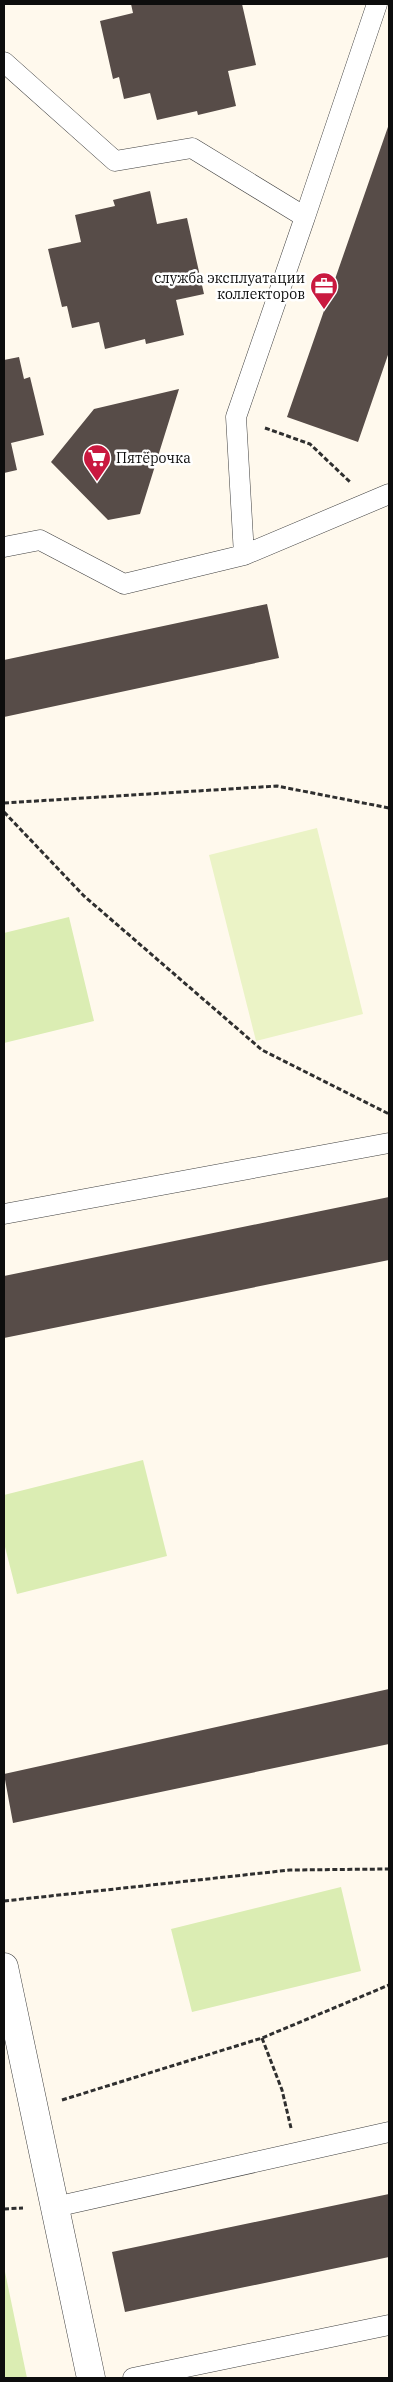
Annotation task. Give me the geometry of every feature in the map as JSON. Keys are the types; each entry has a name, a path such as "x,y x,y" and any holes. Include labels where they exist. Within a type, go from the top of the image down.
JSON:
{"street":[{"path":"4,1967 91,2378"}],"lane":[{"path":"244,555 236,417 377,4"},
{"path":"4,62 115,161 192,148 305,217"},
{"path":"4,547 40,540 124,584 244,555 380,498"},
{"path":"4,1214 389,1143"},
{"path":"55,2207 389,2132"},
{"path":"133,2378 389,2325"}],"path":[{"path":"236,417 310,444 380,498"},
{"path":"4,803 277,786 389,808"},
{"path":"4,812 84,896 262,1050 389,1114"},
{"path":"4,1901 290,1870 389,1869"},
{"path":"33,2108 262,2038 389,1985"},
{"path":"262,2038 282,2090 297,2153"}],"green space":[{"path":"317,828 363,1014 256,1041 209,855"},
{"path":"69,917 94,1021 4,1043 4,933"},
{"path":"143,1460 167,1556 17,1594 4,1543 4,1495"},
{"path":"341,1887 361,1971 192,2012 171,1929"},
{"path":"4,2267 27,2378 4,2378"}],"building":[{"path":"131,4 242,4 256,65 228,71 236,106 198,115 197,111 157,120 150,93 124,99 119,77 113,79 100,21 133,13"},
{"path":"389,124 389,352 358,442 287,417"},
{"path":"150,191 157,224 187,218 204,294 176,300 184,335 146,344 145,339 105,349 99,322 72,328 67,306 62,307 48,249 81,242 75,215 115,206 113,200"},
{"path":"19,357 24,379 30,377 44,435 11,443 17,470 4,473 4,360"},
{"path":"179,389 140,514 108,520 51,462 94,409"},
{"path":"267,604 279,658 4,717 4,660"},
{"path":"389,1197 389,1260 4,1338 4,1276"},
{"path":"389,1689 389,1744 13,1823 4,1774"},
{"path":"389,2194 389,2257 125,2312 112,2252"}],"place":[{"name":"служба эксплуатации коллекторов","path":"324,310"},
{"name":"Пятёрочка","path":"97,482"}]}
